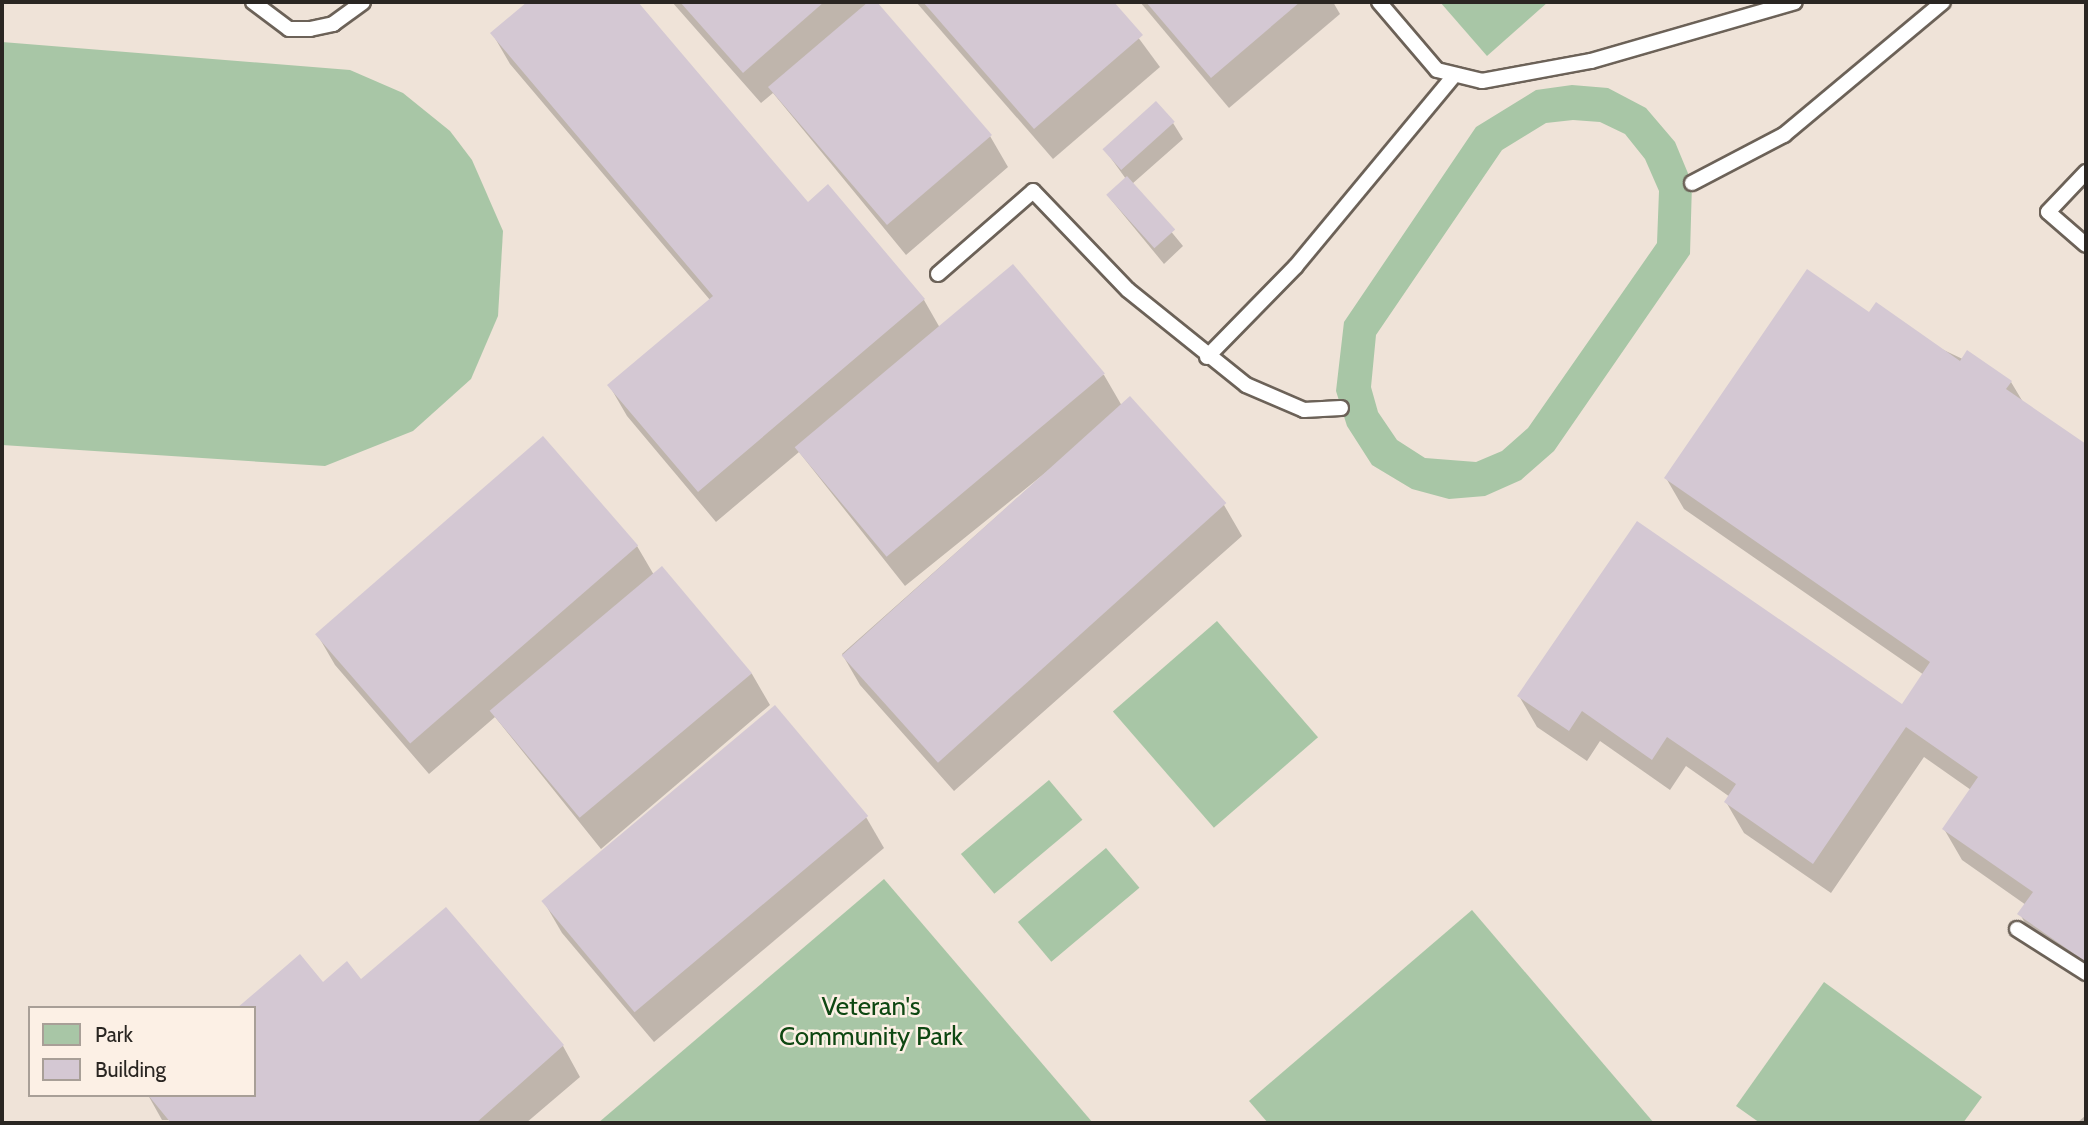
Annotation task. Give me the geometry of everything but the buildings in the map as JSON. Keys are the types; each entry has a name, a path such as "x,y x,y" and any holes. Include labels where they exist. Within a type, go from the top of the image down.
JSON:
{"lane":[{"path":"253,2 289,29 310,29 333,24 363,2"},
{"path":"1379,2 1437,70 1452,78 1531,75 1795,2"},
{"path":"1692,183 1784,135 1943,2"},
{"path":"1207,357 1296,266 1452,78"},
{"path":"2086,172 2048,212 2086,245"},
{"path":"938,274 1033,191 1128,290 1207,357 1283,402 1304,410 1341,408"},
{"path":"2017,929 2086,973"}],"green space":[{"path":"1440,2 1548,2 1487,56"},
{"path":"2,42 350,70 403,93 450,131 472,160 503,231 498,316 471,379 413,431 325,466 2,445"},
{"path":"1572,85 1608,88 1646,108 1675,142 1692,183 1690,254 1554,451 1521,480 1485,496 1449,499 1412,489 1372,465 1347,426 1336,391 1344,322 1476,127 1536,90","holes":["1573,120 1600,122 1625,134 1645,159 1659,191 1657,243 1528,428 1502,451 1476,462 1425,458 1397,440 1378,412 1371,387 1376,335 1502,150 1546,123"]},
{"path":"1217,621 1318,737 1214,828 1113,712"},
{"path":"1049,780 1082,820 994,894 961,854"},
{"path":"1106,848 1139,888 1051,962 1018,922"},
{"name":"Veteran's Community Park","path":"884,879 1093,1123 598,1123"},
{"path":"1472,910 1654,1123 1268,1123 1249,1101"},
{"path":"1824,982 1982,1097 1963,1123 1760,1123 1736,1106"}]}
